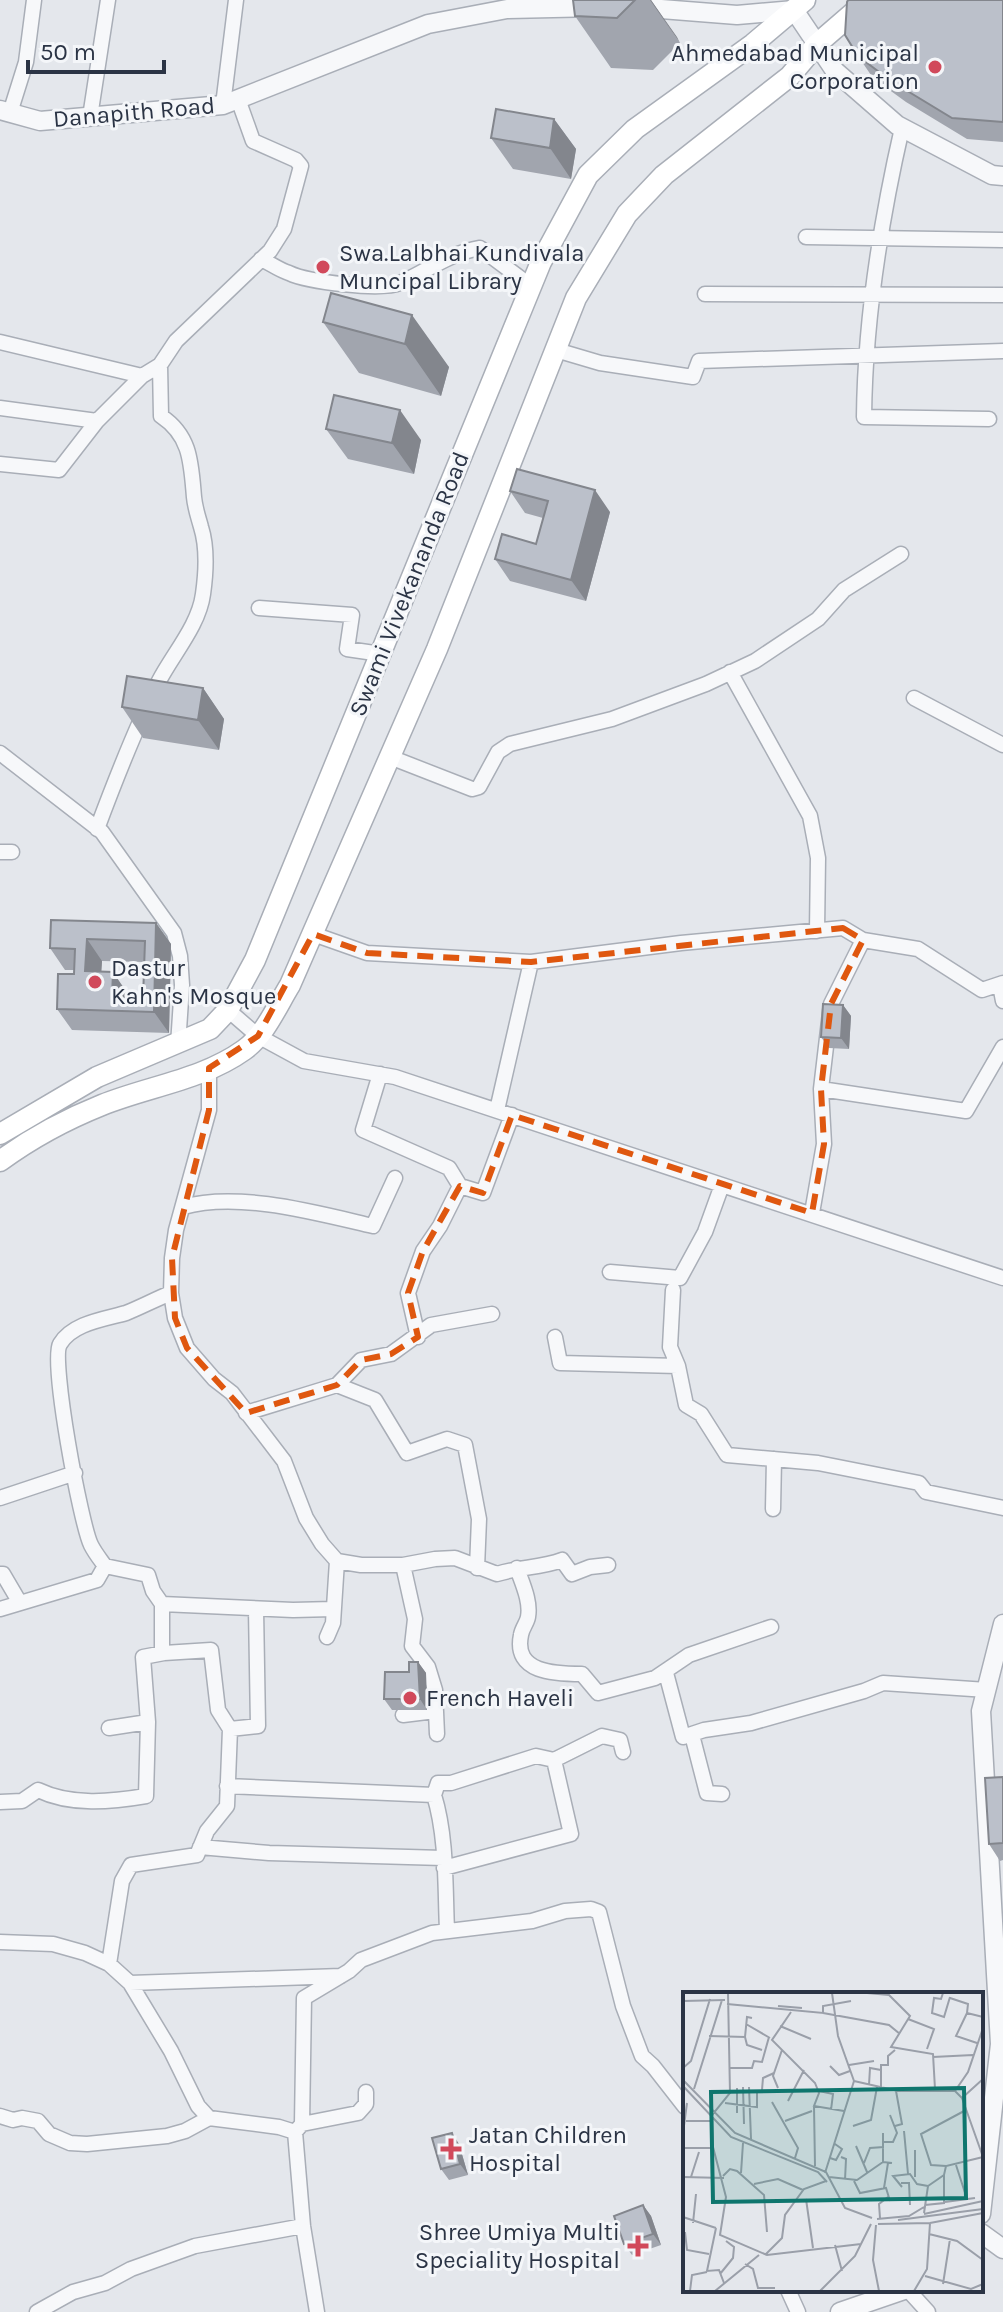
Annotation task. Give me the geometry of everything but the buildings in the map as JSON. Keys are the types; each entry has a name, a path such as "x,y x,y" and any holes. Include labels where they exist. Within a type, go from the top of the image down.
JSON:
{"main road":[{"path":"0,1161 19,1147 101,1105 209,1068 244,1049 258,1036 290,985 437,649 576,298 627,214 664,175 790,76 817,44 868,0"},
{"name":"Swami Vivekananda Road","path":"0,1134 97,1077 210,1029 228,1010 255,960 541,262 588,175 635,129 753,44 800,5"}],"street":[{"path":"5,112 26,62 34,0"},
{"path":"90,117 108,0"},
{"path":"0,464 59,470 97,421 142,376 160,365 176,341 270,251 284,229 301,166 296,160 253,141 230,102 236,0"},
{"path":"800,5 817,44 835,71 902,128 992,175 1003,176"},
{"name":"Danapith Road","path":"5,112 40,121 230,102 428,24 495,6 738,8 800,5"},
{"path":"902,128 879,238 871,296 865,355 864,417 989,419"},
{"path":"806,237 1003,240"},
{"path":"261,259 289,274 312,280 365,285 397,284 461,251 480,248 531,286"},
{"path":"705,294 1003,295"},
{"path":"0,342 142,376"},
{"path":"556,350 600,363 693,377 699,361 1003,351"},
{"path":"97,829 143,714 203,598 202,529 195,509 187,444 176,426 161,416 160,365"},
{"path":"0,408 97,421"},
{"path":"390,757 472,789 479,787 498,752 510,744 612,719 706,684 755,661 818,619 844,590 901,554"},
{"path":"259,608 352,615 347,649 381,654"},
{"path":"730,672 810,816 818,858 817,931"},
{"path":"914,698 1003,745"},
{"path":"0,753 97,829 174,933 180,956 182,985 178,1045"},
{"path":"313,934 367,953 531,962 681,943 843,928 863,940 918,949 982,990 1002,984 1003,1001"},
{"path":"812,1213 824,1144 821,1089 831,1004 863,940"},
{"path":"497,1110 531,962"},
{"path":"228,1010 258,1036 304,1061 395,1077 1003,1278"},
{"path":"821,1089 966,1111 1003,1047"},
{"path":"209,1068 209,1110 172,1258 171,1293 175,1318 187,1348 214,1379 232,1393 284,1461 306,1518 322,1544 337,1561 361,1565 403,1565 455,1558 497,1574 562,1560 572,1574 590,1567 608,1565"},
{"path":"380,1074 363,1130 449,1168 460,1186 483,1193 512,1115"},
{"path":"183,1207 205,1201 293,1207 373,1226 395,1178"},
{"path":"610,1272 680,1278 705,1232 722,1185"},
{"path":"418,1337 408,1293 423,1251 440,1226 460,1186"},
{"path":"673,1290 670,1347 678,1366 686,1405 701,1414 727,1455 818,1463 919,1483 926,1492 1003,1508"},
{"path":"162,1653 162,1604 153,1591 148,1575 105,1566 90,1544 63,1418 56,1360 60,1345 74,1332 96,1320 127,1312 171,1293"},
{"path":"246,1413 337,1385 361,1360 391,1354 431,1325 492,1314"},
{"path":"555,1337 560,1363 678,1366"},
{"path":"337,1385 375,1400 407,1453 447,1439 465,1445 479,1519 477,1568"},
{"path":"773,1509 774,1459"},
{"path":"0,1498 75,1473"},
{"path":"327,1637 333,1623 337,1561"},
{"path":"403,1565 415,1619 412,1646 428,1667 435,1690 437,1734"},
{"path":"0,1609 97,1580 105,1566"},
{"path":"517,1568 528,1606 528,1619 520,1637 521,1654 535,1670 582,1674 598,1693 655,1678 689,1655 771,1627"},
{"path":"0,1574 3,1574 20,1603"},
{"path":"162,1604 333,1609"},
{"path":"230,1729 258,1726 256,1609"},
{"path":"983,2198 1002,2044 981,1711 1003,1624"},
{"path":"0,1802 22,1801 38,1790 55,1798 86,1801 152,1798 143,1657 211,1650 218,1710 230,1729 227,1806 207,1831 197,1855 131,1865 122,1881 109,1964"},
{"path":"666,1673 683,1737 704,1730 751,1723 883,1683 987,1690"},
{"path":"403,1715 435,1711"},
{"path":"109,1728 148,1722"},
{"path":"692,1735 707,1793 722,1794"},
{"path":"447,1930 438,1809 434,1795 438,1783 451,1783 536,1756 554,1760 602,1736 620,1740 623,1752"},
{"path":"200,1847 443,1863 571,1834 554,1760"},
{"path":"227,1786 434,1795"},
{"path":"317,2312 303,2226 299,2128 304,1998 342,1976 361,1960 432,1933 532,1921 565,1911 591,1909 599,1912 623,2006 642,2056 683,2104"},
{"path":"0,1942 53,1944 109,1964 130,1983 171,2051 198,2106 209,2118"},
{"path":"130,1983 342,1976"},
{"path":"0,2116 38,2121 49,2134 70,2143 87,2144 167,2136 185,2131 209,2118 299,2128 358,2113 366,2104 366,2092"},
{"path":"37,2312 73,2292 105,2283 131,2269 195,2246 303,2226"},
{"path":"983,2234 1003,2249"},
{"path":"789,2292 798,2312"},
{"path":"840,2312 900,2292"},
{"path":"908,2292 928,2312"}],"highlighted area":[{"path":"843,928 863,940 831,1004 821,1089 824,1144 812,1213 512,1115 483,1193 460,1186 423,1251 408,1293 418,1337 391,1354 361,1360 337,1385 246,1413 187,1348 175,1318 172,1258 209,1110 209,1068 258,1036 313,934 367,953 531,962"}],"place":[{"name":"Ahmedabad Municipal Corporation","path":"935,67"},
{"name":"Swa.Lalbhai Kundivala Muncipal Library","path":"323,267"},
{"name":"Dastur Kahn's Mosque","path":"95,982"},
{"name":"French Haveli","path":"410,1698"},
{"name":"Jatan Children Hospital","path":"451,2149"},
{"name":"Shree Umiya Multi Speciality Hospital","path":"638,2246"}]}
